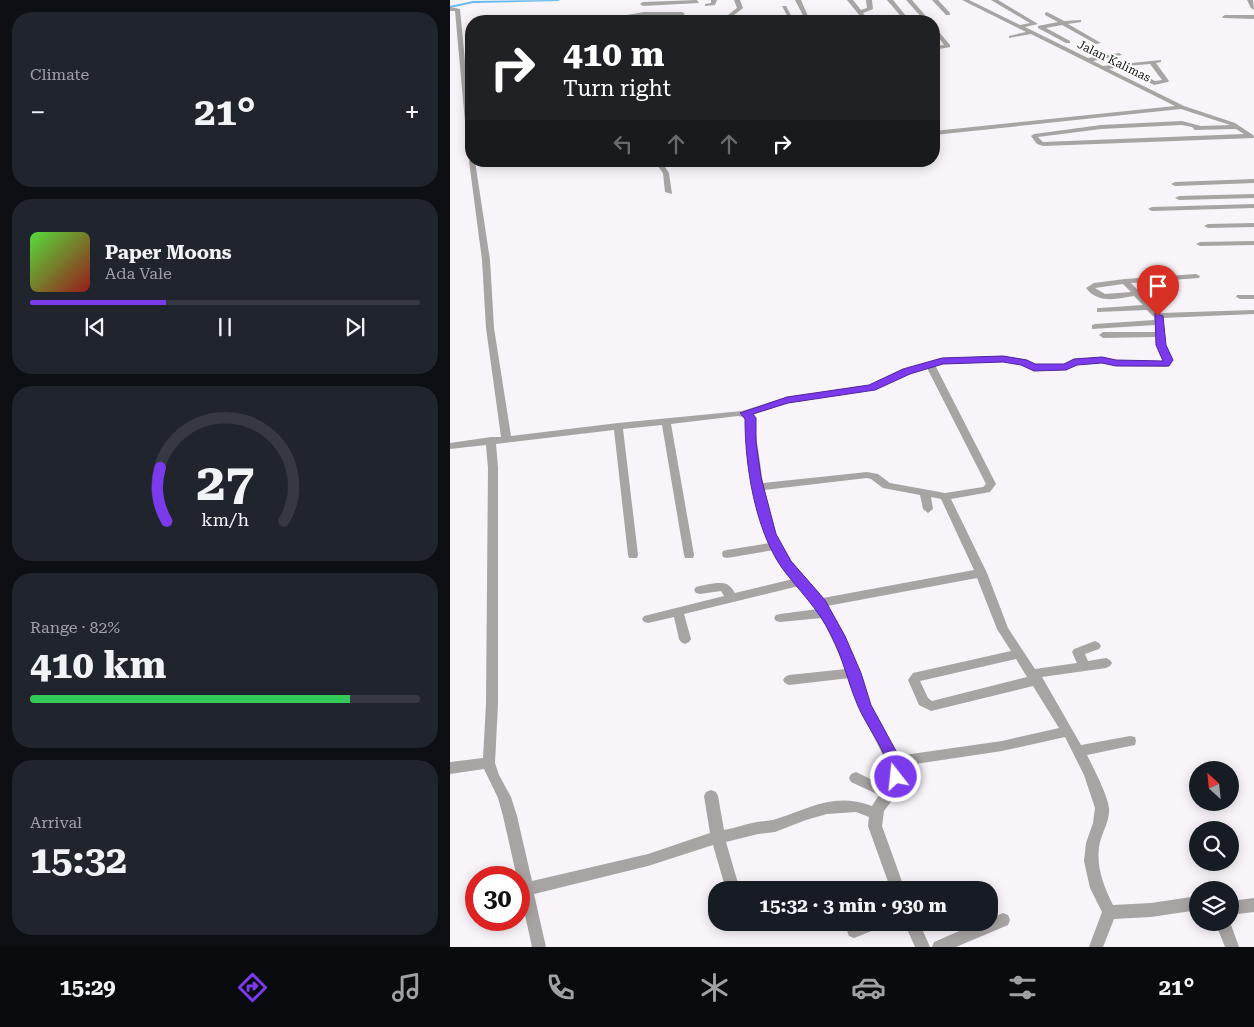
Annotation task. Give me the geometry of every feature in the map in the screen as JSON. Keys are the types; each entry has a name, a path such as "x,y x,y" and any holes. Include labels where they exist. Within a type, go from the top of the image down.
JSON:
{"street":[{"path":"707,5 714,4 714,0"},
{"path":"731,15 740,8 737,0"},
{"path":"798,0 805,15"},
{"path":"850,0 862,15"},
{"path":"859,12 870,9 869,0"},
{"path":"890,0 903,15"},
{"path":"909,0 923,15"},
{"path":"935,0 948,14"},
{"name":"Jalan Kalimas","path":"965,0 1182,107 1218,119 1251,134"},
{"path":"994,0 1068,42"},
{"path":"1250,0 1254,8"},
{"path":"644,15 643,2 697,2"},
{"path":"664,14 659,8 678,7"},
{"path":"784,7 789,15"},
{"path":"450,9 457,9 465,93"},
{"path":"1047,14 1098,43"},
{"path":"657,15 670,15"},
{"path":"1225,17 1254,17"},
{"path":"1019,27 1079,21"},
{"path":"1011,37 1030,33"},
{"path":"940,36 948,46 940,47"},
{"path":"1087,60 1119,55"},
{"path":"1102,68 1120,65 1155,62 1154,70 1166,81 1155,83 1120,65"},
{"path":"940,132 1182,107"},
{"path":"1104,114 1134,140"},
{"path":"1218,119 1204,128 1182,123 1117,126 1034,136 1042,144 1251,134"},
{"path":"1102,129 1238,127"},
{"path":"473,167 486,260 490,328 506,438"},
{"path":"662,167 666,173 669,192"},
{"path":"1176,184 1254,181"},
{"path":"1179,198 1254,196"},
{"path":"1152,208 1254,206"},
{"path":"1208,226 1254,225"},
{"path":"1200,244 1254,243"},
{"path":"1137,293 1100,296 1090,288 1094,285 1125,280 1196,276"},
{"path":"450,446 506,438 745,413 787,400 872,387 907,371 942,361 1003,359 1023,362 1034,368 1066,367 1074,362 1102,360 1116,363 1166,364 1168,360 1161,345 1159,319 1125,280"},
{"path":"1240,297 1254,297"},
{"path":"1100,310 1150,307"},
{"path":"1095,327 1159,319 1254,312"},
{"path":"1103,335 1160,334"},
{"path":"758,487 867,475 874,476 887,486 944,496 986,490 991,484 930,364"},
{"path":"745,413 750,418 750,442 758,487 775,546 822,608 838,636 854,673 864,706 894,762 896,777 890,794 877,807 875,826 895,881"},
{"path":"666,421 689,555"},
{"path":"618,426 633,555"},
{"path":"491,440 493,468 492,695 489,763 493,776 504,797 521,866"},
{"path":"925,492 928,509"},
{"path":"944,496 981,573 998,620 1068,730 1079,751 1102,808 1100,823 1093,843 1091,862 1097,888 1109,912 1096,947"},
{"path":"727,554 775,546"},
{"path":"780,618 981,573"},
{"path":"648,619 802,581"},
{"path":"700,590 724,587 732,598"},
{"path":"678,612 685,639"},
{"path":"1084,666 1078,652 1095,646"},
{"path":"1018,654 917,676 914,680 923,701 930,706 1035,677 1106,663"},
{"path":"789,680 854,673"},
{"path":"894,762 1002,746 1068,730"},
{"path":"1079,751 1130,741"},
{"path":"450,768 489,763"},
{"path":"856,778 890,794"},
{"path":"711,796 718,838 730,881"},
{"path":"530,888 648,860 718,838 758,828 775,826 805,814 845,805 862,807 875,813"},
{"path":"530,904 539,947"},
{"path":"1109,912 1151,910 1189,904"},
{"path":"1239,907 1254,905"},
{"path":"938,947 1003,920"},
{"path":"915,931 923,947"},
{"path":"1226,931 1232,947"}],"waterway":[{"path":"450,7 473,2 558,0"}],"route":[{"path":"896,777 894,762 864,706 854,673 838,636 820,603 787,564 775,546 770,534 756,477 750,442 750,418 745,413 787,400 858,391 880,384 907,371 942,361 1003,359 1023,362 1034,368 1066,367 1078,361 1102,360 1116,363 1166,364 1169,363 1161,345 1158,316"}]}
